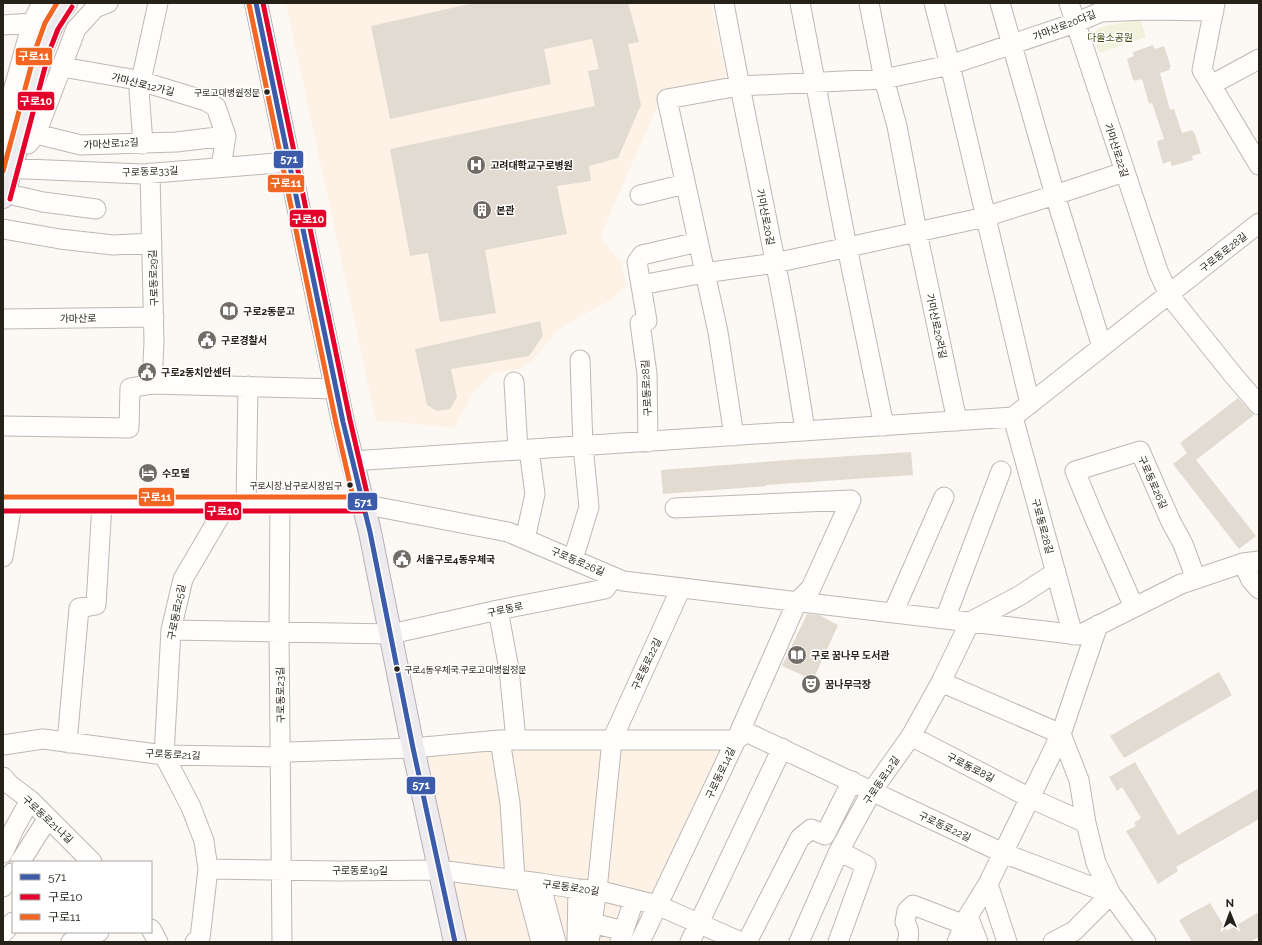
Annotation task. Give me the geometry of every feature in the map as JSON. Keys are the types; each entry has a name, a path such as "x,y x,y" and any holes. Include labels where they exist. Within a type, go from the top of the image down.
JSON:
{"main road":[{"path":"4,195 9,167 42,49 54,18 66,3"},
{"path":"256,3 336,389 352,462 370,532 412,748 455,942"}],"street":[{"path":"9,167 3,126 32,23 42,3"},
{"path":"9,167 36,134 76,29 95,8 108,3"},
{"name":"가마산로12길","path":"36,134 81,145 143,144 139,90 158,3"},
{"name":"가마산로20길","path":"724,3 797,378 805,431"},
{"path":"800,3 847,247 884,426"},
{"path":"869,3 884,79 897,126 918,232"},
{"path":"934,3 1030,404"},
{"path":"1000,3 1054,195 1102,348"},
{"name":"가마산로22길","path":"1069,3 1124,172 1158,271 1168,295"},
{"path":"1215,7 1202,70 1259,165"},
{"name":"가마산로20다길","path":"739,86 884,79 950,65 1075,23 1101,12 1215,7"},
{"path":"3,25 32,23"},
{"path":"1211,85 1258,61"},
{"name":"가마산로12가길","path":"62,67 141,81 206,101 216,107 226,136 221,167"},
{"path":"734,436 718,332 667,99 739,86"},
{"path":"143,144 226,136"},
{"name":"구로동로33길","path":"9,167 150,173 289,162"},
{"path":"641,285 704,273 775,263 918,232 986,216 1124,172"},
{"name":"구로동로29길","path":"150,173 154,317 152,384"},
{"path":"640,195 685,184"},
{"path":"4,195 96,209"},
{"name":"구로동로28길","path":"1073,635 1013,417 1259,223"},
{"path":"3,229 60,239 113,245 152,243"},
{"name":"가마산로20라길","path":"918,232 958,421"},
{"name":"구로동로28길","path":"648,442 648,374 640,322 647,321 637,262 642,255 698,242"},
{"path":"1168,295 1259,405"},
{"name":"가마산로","path":"3,319 154,317"},
{"path":"573,559 589,507 583,446 580,360"},
{"path":"514,382 524,450 535,494 524,539"},
{"path":"3,426 129,428 130,388 152,384 336,389"},
{"path":"246,504 248,386"},
{"path":"352,462 1013,417"},
{"name":"구로동로26길","path":"1134,607 1075,471 1140,451 1170,522 1183,544 1196,579"},
{"path":"945,619 1001,472"},
{"path":"893,613 944,496"},
{"path":"675,508 851,500 811,588 797,602"},
{"path":"3,557 7,504 362,504"},
{"path":"67,743 79,608 96,606 102,504"},
{"name":"구로동로25길","path":"164,755 171,630 183,579 227,504"},
{"path":"279,632 280,504"},
{"name":"구로동로26길","path":"362,504 508,532 623,580 1079,636 1181,584 1251,562"},
{"path":"1251,562 1251,580 1259,589"},
{"path":"970,622 1019,596 1056,572"},
{"name":"구로동로","path":"391,634 498,610 604,589 614,577"},
{"name":"구로동로22길","path":"585,919 587,890 612,740 681,588"},
{"name":"구로동로14길","path":"640,942 736,740 797,602"},
{"path":"498,610 509,669 508,740 510,803 541,942"},
{"name":"구로동로12길","path":"800,942 839,851 872,791 911,736 941,682 970,622"},
{"path":"957,942 966,920 988,884 1061,734 1098,626"},
{"path":"171,630 391,634"},
{"name":"구로동로23길","path":"279,632 281,757"},
{"path":"941,682 1061,734 1078,780 1096,863 1111,894 1146,942"},
{"name":"구로동로22길","path":"412,748 508,740 736,740 746,732 1003,853 1111,894"},
{"name":"구로동로8길","path":"911,736 1030,798 1086,822"},
{"name":"구로동로21길","path":"3,745 43,739 164,755 281,757 288,752 412,748"},
{"path":"690,942 782,748"},
{"path":"164,755 191,807 204,841 208,869 200,938 195,942"},
{"path":"281,757 282,942"},
{"name":"구로동로21나길","path":"3,777 9,784 30,800 91,861"},
{"path":"747,942 800,838 811,829 824,835 852,781"},
{"path":"3,854 14,829 30,800"},
{"path":"21,861 48,818"},
{"path":"838,942 866,866 839,851"},
{"name":"구로동로19길","path":"208,869 339,871 439,870"},
{"name":"구로동로20길","path":"439,870 587,890 634,900 658,906 741,942"},
{"path":"3,888 12,874"},
{"path":"527,881 548,915 556,942"},
{"path":"988,884 1006,942"},
{"path":"1054,942 1074,931 1111,894"},
{"path":"548,915 585,919 622,936 634,900"},
{"path":"907,942 909,938 908,928 905,922 907,912 913,905 966,920 978,942"},
{"path":"576,942 585,919"},
{"path":"585,919 589,942"},
{"path":"3,933 12,923"},
{"path":"71,942 96,933"}],"shaded area":[{"name":"고려대학교구로병원","path":"286,3 711,3 727,81 663,93 600,237 620,261 626,284 612,299 560,328 532,361 520,369 493,373 472,395 454,428 376,421"},
{"path":"516,740 736,740 641,942 456,942 417,755"}],"green space":[{"name":"다울소공원","path":"1140,19 1146,37 1099,53 1093,33 1101,27"}],"building":[{"path":"474,3 628,3 639,42 628,44 641,105 618,158 589,166 591,181 557,186 567,234 485,250 496,313 440,322 428,253 410,256 390,149 595,106 588,71 599,69 592,39 544,49 551,84 390,119 371,26"},
{"path":"1153,45 1155,49 1164,46 1171,67 1169,68 1170,70 1160,73 1170,110 1174,109 1182,133 1192,130 1194,132 1201,153 1192,156 1193,160 1172,166 1170,161 1163,164 1157,141 1164,139 1152,103 1149,104 1142,79 1135,81 1134,79 1133,80 1127,59 1134,56 1133,52"},
{"path":"540,321 543,336 529,356 451,369 457,397 450,409 437,411 427,405 415,349"},
{"path":"1238,398 1254,415 1196,460 1256,536 1239,549 1173,464 1187,453 1180,443"},
{"path":"911,452 913,475 663,494 661,470"},
{"path":"807,614 819,615 838,625 813,680 782,666"},
{"path":"1219,672 1232,695 1124,758 1110,736"},
{"path":"1135,762 1178,835 1259,788 1259,819 1176,867 1178,871 1158,884 1126,831 1136,826 1134,823 1141,818 1122,787 1117,791 1109,777"},
{"path":"1210,903 1227,931 1259,912 1259,937 1250,942 1192,942 1179,920"}],"transit line":[{"name":"구로11","path":"3,171 36,48 45,23 57,3"},
{"name":"571","path":"256,3 343,422 370,532 413,748 455,942"},
{"name":"구로10","path":"3,511 362,511 368,507 369,502 350,420 263,3"},
{"name":"구로11","path":"3,497 353,497 336,423 249,4"},
{"name":"구로10","path":"10,199 49,52 58,29 72,7"}],"place":[{"name":"구로고대병원정문","path":"267,92"},
{"name":"고려대학교구로병원","path":"476,165"},
{"name":"본관","path":"482,210"},
{"name":"구로2동문고","path":"229,311"},
{"name":"구로경찰서","path":"207,340"},
{"name":"구로2동치안센터","path":"147,372"},
{"name":"수모텔","path":"148,473"},
{"name":"구로시장.남구로시장입구","path":"350,485"},
{"name":"서울구로4동우체국","path":"402,559"},
{"name":"구로 꿈나무 도서관","path":"797,655"},
{"name":"구로4동우체국.구로고대병원정문","path":"397,669"},
{"name":"꿈나무극장","path":"811,684"}]}
